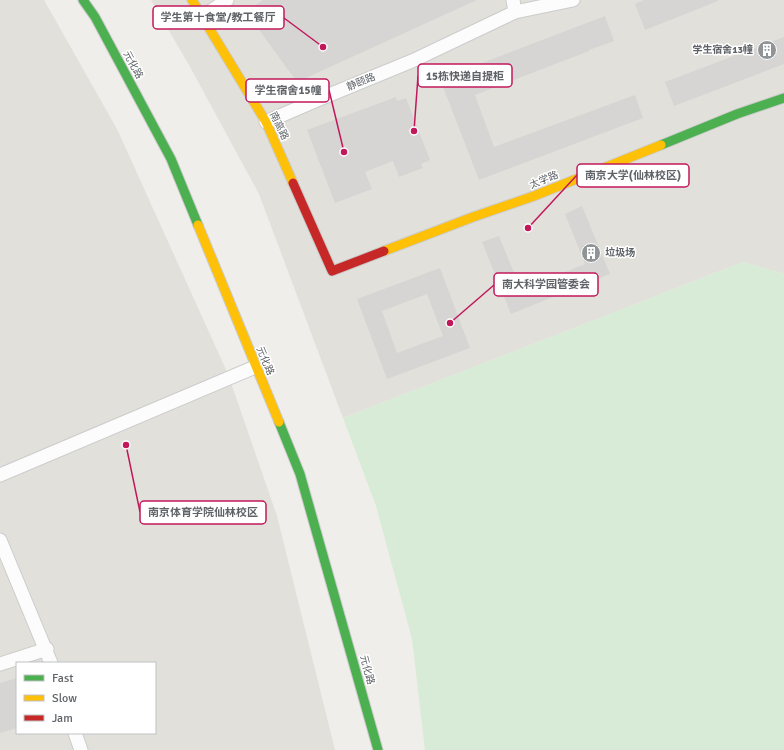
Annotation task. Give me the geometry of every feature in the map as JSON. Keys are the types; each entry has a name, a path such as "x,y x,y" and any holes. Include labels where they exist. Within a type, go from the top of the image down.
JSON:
{"street":[{"name":"元化路","path":"83,0 95,17 171,159 300,474 378,750"},
{"name":"南高路","path":"192,0 266,122 332,271"},
{"path":"202,17 226,0"},
{"name":"静颐路","path":"266,122 412,61 514,6 573,0"},
{"name":"太学路","path":"332,271 473,217 534,196 737,114 784,98"},
{"path":"0,475 256,367"},
{"path":"0,540 51,662"},
{"path":"0,664 46,649"},
{"path":"75,734 81,750"}],"shaded area":[{"path":"0,0 44,0 117,129 228,374 277,516 335,750 0,750"},
{"path":"151,0 784,0 784,274 743,262 343,418 259,194 189,65"}],"green space":[{"path":"743,262 784,274 784,750 425,750 412,639 376,506 343,418"}],"building":[{"path":"263,0 477,0 297,82 246,12"},
{"path":"644,0 718,1 645,30 635,4"},
{"path":"605,16 614,41 475,95 494,147 635,95 643,118 479,180 440,79"},
{"name":"学生宿舍13幢","path":"784,37 784,64 674,106 665,82"},
{"path":"396,97 397,101 406,98 430,160 421,164 423,168 399,177 393,161 365,172 372,189 335,203 307,130"},
{"name":"垃圾场","path":"582,206 610,274 511,314 482,242 499,236 521,290 585,264 565,214"},
{"path":"440,268 470,348 387,379 357,299","holes":["427,294 443,336 397,353 382,311"]},
{"path":"16,678 16,728 0,733 0,683"}],"traffic: fast":[{"path":"83,0 95,17 171,159 198,225"},
{"path":"661,145 737,114 784,98"},
{"path":"279,422 300,474 378,750"}],"traffic: slow":[{"path":"192,0 266,122 293,183"},
{"path":"384,251 473,217 534,196 661,145"},
{"path":"198,225 279,422"}],"traffic: jam":[{"path":"293,183 332,271 384,251"}],"place":[{"name":"学生第十食堂/教工餐厅","path":"323,47"},
{"name":"学生宿舍13幢","path":"767,50"},
{"name":"15栋快递自提柜","path":"414,131"},
{"name":"学生宿舍15幢","path":"344,152"},
{"name":"南京大学(仙林校区)","path":"528,228"},
{"name":"垃圾场","path":"591,253"},
{"name":"南大科学园管委会","path":"450,323"},
{"name":"南京体育学院仙林校区","path":"126,445"}]}
